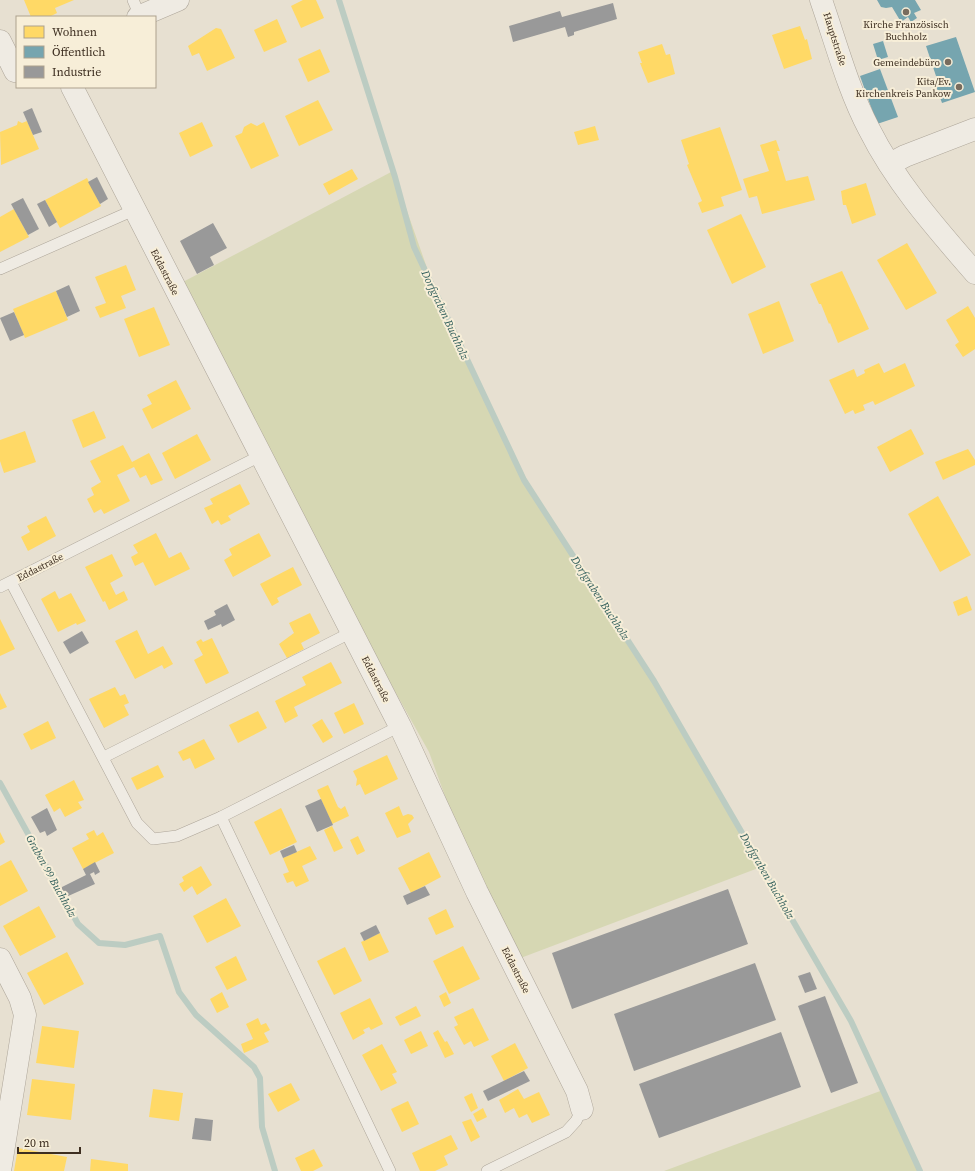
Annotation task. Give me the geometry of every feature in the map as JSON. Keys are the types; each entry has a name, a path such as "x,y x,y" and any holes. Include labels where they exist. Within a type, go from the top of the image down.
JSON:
{"street":[{"path":"137,11 178,0"},
{"name":"Hauptstraße","path":"822,0 846,74 868,128 922,212 975,273"},
{"path":"0,41 11,73"},
{"name":"Eddastraße","path":"73,88 400,726 477,892 577,1091 582,1109"},
{"path":"890,164 905,156 975,129"},
{"path":"0,959 20,998 25,1015 0,1171"}],"lane":[{"path":"0,269 134,210"},
{"name":"Eddastraße","path":"0,588 262,455"},
{"name":"Eddastraße","path":"12,582 137,823 153,839 177,836 221,818 400,726"},
{"path":"104,757 352,632"},
{"path":"221,818 390,1171"},
{"name":"Eddastraße","path":"487,1171 566,1132 576,1121 582,1109"}],"green space":[{"path":"393,171 433,285 533,493 654,681 761,867 518,959 473,873 429,752 383,670 181,283"},
{"path":"883,1090 920,1171 664,1171"}],"building: Wohnen":[{"path":"24,0 74,0 55,8 57,13 51,16 31,16"},
{"path":"303,0 316,0 324,18 301,28 291,6"},
{"path":"277,19 287,42 264,52 254,30"},
{"path":"800,26 805,40 807,39 812,59 784,69 772,35"},
{"path":"216,28 221,29 235,58 207,71 199,53 192,56 188,46"},
{"path":"662,44 666,55 670,54 675,74 648,83 640,63 642,63 638,52"},
{"path":"320,49 330,72 308,82 298,59"},
{"path":"318,100 333,130 299,146 285,116"},
{"path":"18,121 22,123 27,121 39,149 1,165 0,132 17,125"},
{"path":"202,122 213,146 190,157 179,133"},
{"path":"264,122 279,156 251,169 235,136 242,133 244,127 251,123 257,126"},
{"path":"595,126 599,140 578,145 574,132"},
{"path":"720,127 742,190 721,197 724,206 702,213 698,203 702,201 687,165 689,164 681,140"},
{"path":"776,140 780,151 777,151 786,181 808,176 815,200 762,214 757,196 749,198 743,179 769,171 760,145"},
{"path":"352,169 358,179 329,195 323,184"},
{"path":"87,178 101,206 60,228 45,200"},
{"path":"866,183 876,215 852,224 846,205 843,205 841,191"},
{"path":"14,209 29,237 0,252 0,217"},
{"path":"741,214 766,267 732,284 707,230"},
{"path":"907,243 937,293 906,310 877,260"},
{"path":"126,265 136,290 121,296 126,308 100,318 95,307 106,303 95,277"},
{"path":"842,271 869,329 838,343 821,304 819,304 810,284"},
{"path":"56,291 68,320 25,338 13,309"},
{"path":"779,301 794,341 763,354 748,314"},
{"path":"968,306 975,318 975,349 963,357 955,345 959,342 946,320"},
{"path":"154,307 170,345 139,357 124,319"},
{"path":"879,363 884,373 905,363 915,386 875,405 873,401 863,405 865,410 855,414 853,410 845,414 829,380 854,369 857,377 865,373 864,370"},
{"path":"176,380 191,409 152,429 142,409 152,404 147,395"},
{"path":"94,411 106,438 83,448 72,420"},
{"path":"911,429 924,454 890,472 877,447"},
{"path":"25,431 36,462 4,473 0,461 0,440"},
{"path":"197,434 211,460 175,479 162,453"},
{"path":"123,445 132,462 149,453 163,480 151,485 146,475 140,478 134,467 117,475 130,501 104,514 101,509 94,513 87,499 94,495 91,488 101,482 90,461"},
{"path":"968,449 975,460 975,465 943,480 935,462"},
{"path":"240,484 250,504 228,516 231,520 221,525 218,520 212,524 204,508 213,504 210,499"},
{"path":"938,496 971,555 940,572 908,514"},
{"path":"46,516 56,536 28,551 21,537 30,532 27,526"},
{"path":"156,533 169,558 181,552 190,569 155,586 143,562 135,566 131,557 138,553 133,545"},
{"path":"259,533 271,556 233,577 224,560 232,555 229,549"},
{"path":"112,554 123,576 110,583 116,595 124,591 128,600 109,610 105,601 103,602 85,567"},
{"path":"293,567 302,585 277,598 279,602 272,606 260,584"},
{"path":"55,591 59,599 71,593 86,621 77,625 76,623 58,632 41,599"},
{"path":"967,596 972,610 958,616 953,602"},
{"path":"310,613 320,633 301,643 304,649 287,658 279,644 294,633 289,623"},
{"path":"0,619 15,649 0,656"},
{"path":"137,630 148,654 163,646 173,664 164,669 162,665 135,679 115,641"},
{"path":"212,638 229,673 206,684 194,660 203,655 196,642 201,639 203,642"},
{"path":"331,662 342,683 294,707 298,716 285,723 275,701 306,685 302,677"},
{"path":"115,687 120,696 125,694 129,703 124,705 129,715 104,728 89,699"},
{"path":"0,693 7,707 0,710"},
{"path":"354,703 364,724 344,734 334,713"},
{"path":"258,711 267,728 238,743 229,725"},
{"path":"322,719 333,737 323,743 312,725"},
{"path":"48,721 56,738 31,750 23,734"},
{"path":"204,739 215,759 195,769 190,758 183,761 178,752"},
{"path":"387,755 398,779 365,795 360,784 356,786 357,779 353,771"},
{"path":"158,765 164,777 137,790 131,778"},
{"path":"74,780 84,800 78,802 82,808 65,817 60,808 54,812 45,795"},
{"path":"328,785 338,807 341,809 345,806 349,816 332,824 317,790"},
{"path":"399,806 403,816 408,814 412,815 414,818 408,824 411,832 397,838 385,813"},
{"path":"281,808 297,842 270,855 254,822"},
{"path":"332,826 343,848 334,852 324,830"},
{"path":"94,830 97,836 103,832 114,853 83,869 72,848 89,839 86,834"},
{"path":"0,832 5,842 0,845"},
{"path":"358,836 365,851 357,855 350,840"},
{"path":"310,846 317,859 302,866 309,881 296,887 293,881 287,883 283,874 289,872 283,858"},
{"path":"429,852 441,877 411,893 398,868"},
{"path":"11,860 28,891 0,906 0,866"},
{"path":"201,866 212,885 197,895 192,886 184,892 179,884 184,881 182,877"},
{"path":"226,898 241,926 207,943 193,916"},
{"path":"39,906 56,937 20,956 3,926"},
{"path":"446,909 454,927 436,935 428,918"},
{"path":"380,933 389,952 369,961 361,942"},
{"path":"463,946 480,979 449,994 433,961"},
{"path":"345,947 362,981 334,995 317,961"},
{"path":"67,952 84,984 44,1005 27,973"},
{"path":"236,956 247,980 227,990 215,967"},
{"path":"222,992 229,1007 217,1013 210,999"},
{"path":"446,992 451,1003 444,1007 439,996"},
{"path":"370,998 383,1024 371,1030 369,1027 363,1030 365,1033 353,1040 340,1013"},
{"path":"416,1006 421,1016 400,1026 395,1017"},
{"path":"473,1008 489,1040 474,1047 471,1041 464,1045 454,1027 458,1025 454,1017"},
{"path":"258,1018 261,1025 266,1023 270,1030 264,1033 269,1042 244,1053 241,1044 253,1039 246,1024"},
{"path":"42,1026 79,1031 74,1068 36,1063"},
{"path":"438,1030 445,1042 447,1041 454,1054 445,1058 433,1033"},
{"path":"421,1031 428,1046 411,1054 404,1040"},
{"path":"515,1043 528,1068 504,1081 491,1056"},
{"path":"382,1044 397,1072 392,1074 397,1083 381,1091 362,1055"},
{"path":"32,1079 75,1084 71,1120 27,1115"},
{"path":"291,1083 300,1100 278,1112 268,1094"},
{"path":"153,1089 183,1093 179,1121 149,1117"},
{"path":"518,1089 524,1099 539,1092 550,1115 532,1123 527,1114 519,1118 514,1108 505,1113 499,1100"},
{"path":"472,1093 478,1108 471,1112 464,1097"},
{"path":"408,1101 419,1124 402,1132 391,1109"},
{"path":"483,1108 487,1117 477,1122 473,1114"},
{"path":"471,1119 480,1137 471,1142 462,1122"},
{"path":"451,1135 458,1149 444,1156 448,1165 435,1171 420,1171 412,1153"},
{"path":"18,1148 67,1157 64,1171 14,1171"},
{"path":"314,1149 323,1166 313,1171 301,1171 295,1158"},
{"path":"91,1159 128,1164 128,1171 90,1171"}],"building: Öffentlich":[{"name":"Kirche Französisch Buchholz","path":"877,0 915,0 921,10 914,13 917,18 911,22 908,17 901,22 892,7 881,7"},
{"path":"956,37 975,92 942,103 935,83 938,82 926,46"},
{"path":"883,41 888,57 878,60 873,44"},
{"path":"880,69 898,117 877,124 860,76"}],"building: Industrie":[{"path":"613,3 617,19 574,32 574,35 568,37 565,27 513,42 509,26 560,11 562,17"},
{"path":"32,108 42,132 33,135 23,112"},
{"path":"97,177 108,199 100,204 88,182"},
{"path":"23,198 39,229 28,235 11,204"},
{"path":"45,200 57,222 49,227 37,204"},
{"path":"213,223 227,248 210,257 214,265 197,274 180,241"},
{"path":"69,285 80,311 67,317 56,291"},
{"path":"14,312 24,335 10,341 0,318"},
{"path":"227,604 235,620 222,627 221,624 208,630 204,621 216,615 214,611"},
{"path":"82,631 89,643 70,654 63,642"},
{"path":"321,799 333,825 317,832 305,806"},
{"path":"47,808 57,830 47,836 45,831 40,833 31,817"},
{"path":"294,845 297,852 283,858 280,851"},
{"path":"95,862 100,872 95,875 94,872 90,874 95,884 66,897 60,888 86,875 83,869"},
{"path":"425,886 430,895 407,905 403,896"},
{"path":"728,889 748,944 572,1009 552,953"},
{"path":"376,925 380,933 364,941 360,933"},
{"path":"755,963 776,1020 634,1071 614,1014"},
{"path":"810,972 817,989 805,993 798,976"},
{"path":"825,996 858,1083 831,1093 798,1006"},
{"path":"781,1032 801,1087 659,1138 639,1084"},
{"path":"524,1071 530,1081 488,1101 483,1091"},
{"path":"195,1118 213,1120 211,1141 192,1139"}],"waterway":[{"name":"Dorfgraben Buchholz","path":"339,0 395,177 414,247 524,480 654,681 851,1021 920,1171"},
{"name":"Graben 99 Buchholz","path":"0,783 78,924 99,943 125,945 160,936 179,992 196,1015 254,1067 260,1078 262,1127 275,1171"}],"place":[{"name":"Kirche Französisch Buchholz","path":"906,12"},
{"name":"Gemeindebüro","path":"948,62"},
{"name":"Kita/Ev. Kirchenkreis Pankow","path":"959,87"}]}
